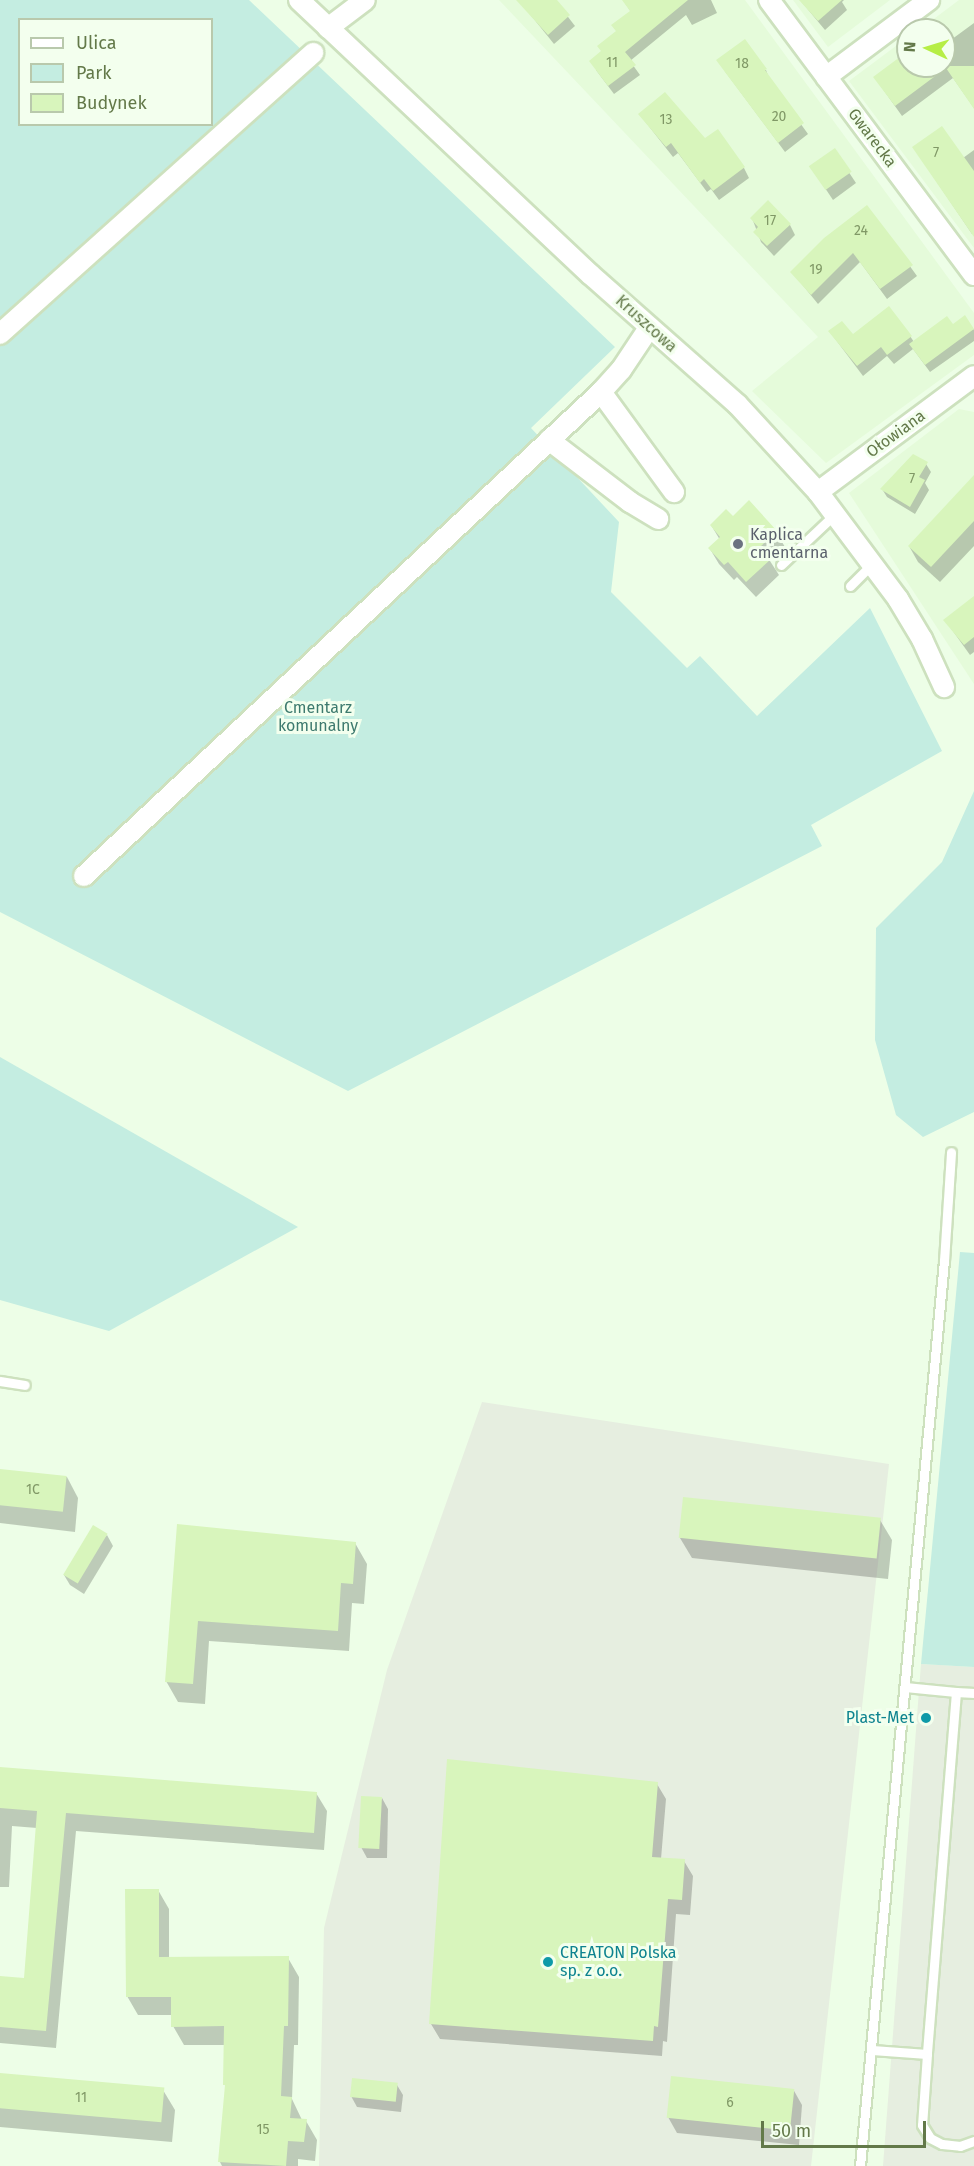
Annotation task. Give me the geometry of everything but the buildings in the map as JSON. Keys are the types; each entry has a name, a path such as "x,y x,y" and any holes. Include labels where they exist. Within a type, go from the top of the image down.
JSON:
{"street":[{"name":"Kruszcowa","path":"299,0 459,153 649,328 737,404 818,492 872,564 910,619 944,687"},
{"path":"328,28 365,0"},
{"name":"Gwarecka","path":"769,0 974,275"},
{"path":"826,77 929,0"},
{"path":"0,334 313,53"},
{"path":"84,876 600,392 621,370 649,328"},
{"name":"Ołowiana","path":"818,492 974,376"},
{"path":"600,392 674,492"},
{"path":"549,440 630,502 658,519"}],"lane":[{"path":"781,565 835,514"},
{"path":"850,586 872,564"},
{"path":"860,2166 944,1261 951,1152"},
{"path":"0,1382 25,1385"},
{"path":"905,1687 974,1693"},
{"path":"956,1692 922,2124 930,2138 942,2144 960,2146 974,2141"},
{"path":"872,2050 927,2054"}],"shaded area":[{"path":"499,0 745,0 974,313 974,355 826,463 752,391 818,337"},
{"path":"793,0 890,0 828,47"},
{"path":"959,0 974,0 974,248 849,81 896,46 896,78 956,78 956,18 935,18"},
{"path":"959,409 974,412 974,684 849,493"},
{"path":"482,1402 889,1464 811,2166 319,2166 324,1928 387,1670"},
{"path":"921,1664 974,1667 974,2166 883,2166"}],"green space":[{"name":"Cmentarz komunalny","path":"0,0 249,0 615,347 531,428 619,522 611,592 687,668 700,656 757,716 870,608 942,751 811,825 822,846 348,1091 0,912"},
{"path":"974,791 974,1112 923,1137 896,1115 875,1040 876,928 942,862"},
{"path":"0,1057 298,1227 109,1331 0,1300"},
{"path":"960,1252 974,1253 974,1667 921,1664"}],"place":[{"name":"Kaplica cmentarna","path":"738,544"},
{"name":"Plast-Met","path":"926,1718"},
{"name":"CREATON Polska sp. z o.o.","path":"548,1962"}]}
